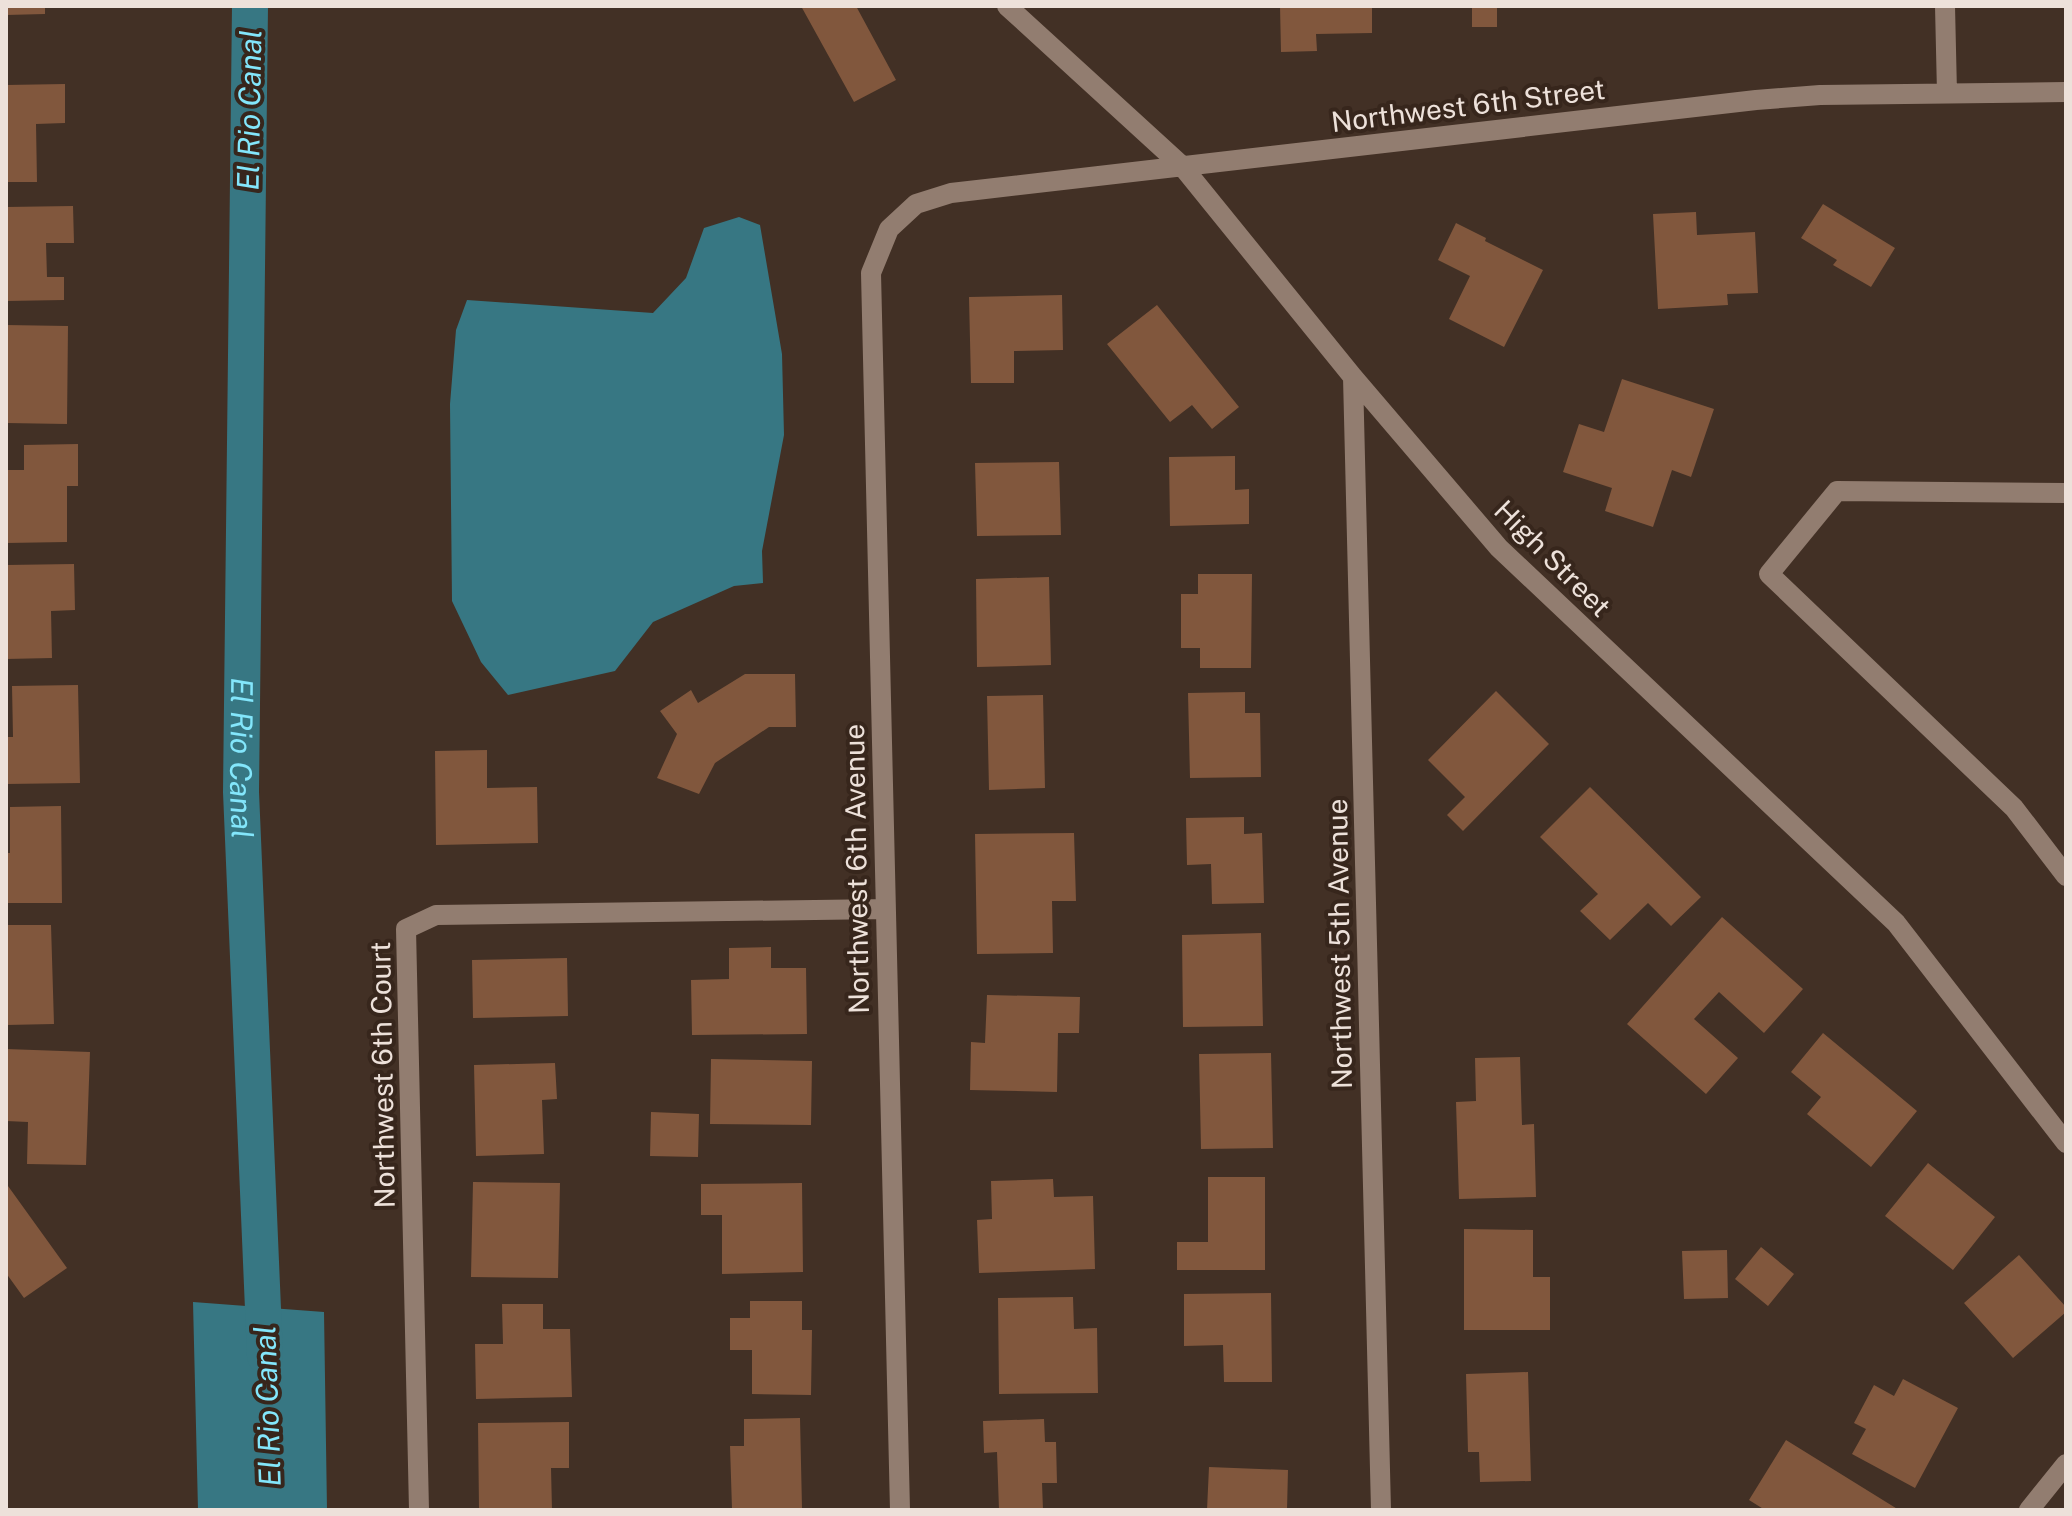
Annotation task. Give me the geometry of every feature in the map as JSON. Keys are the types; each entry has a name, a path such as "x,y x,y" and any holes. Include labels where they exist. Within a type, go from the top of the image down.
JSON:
{"street":[{"name":"High Street","path":"1007,6 1182,166 1353,377 1499,548 1896,923 2066,1143"},
{"path":"1945,6 1947,93"},
{"name":"Northwest 6th Street","path":"889,229 916,204 951,193 1182,166 1756,100 1820,95 2066,92"},
{"name":"Northwest 6th Avenue","path":"889,229 871,273 900,1510"},
{"name":"Northwest 5th Avenue","path":"1353,377 1381,1510"},
{"path":"2066,493 1837,491 1769,574 2014,808 2066,876"},
{"name":"Northwest 6th Court","path":"419,1510 406,929 436,915 885,909"},
{"path":"2029,1510 2066,1464"}],"water":[{"path":"739,217 760,225 782,354 784,435 762,551 763,583 734,586 653,622 615,671 508,695 481,662 452,601 450,404 456,330 467,300 653,313 686,278 704,228"},
{"path":"193,1302 324,1312 327,1510 198,1510"}],"building":[{"path":"6,6 45,6 45,14 6,15"},
{"path":"801,6 856,6 896,80 854,102"},
{"path":"1280,6 1372,6 1372,33 1316,34 1317,51 1281,52"},
{"path":"1472,6 1497,6 1497,27 1472,27"},
{"path":"65,84 65,123 36,124 37,182 6,182 6,85"},
{"path":"1823,204 1895,248 1871,287 1833,265 1837,260 1801,238"},
{"path":"73,206 74,243 46,243 47,277 64,277 64,300 6,301 6,207"},
{"path":"1696,212 1697,235 1755,232 1758,293 1727,294 1728,305 1658,309 1653,214"},
{"path":"1456,223 1543,270 1504,347 1449,319 1470,276 1438,260"},
{"path":"1062,295 1063,350 1014,351 1014,383 971,383 969,297"},
{"path":"1157,305 1239,407 1212,429 1192,405 1170,422 1107,344"},
{"path":"6,325 68,326 67,424 6,423"},
{"path":"1622,379 1714,409 1691,477 1672,470 1653,527 1605,511 1612,488 1563,472 1579,424 1604,432"},
{"path":"78,444 78,486 67,486 67,542 6,543 6,470 24,470 24,445"},
{"path":"1235,456 1235,490 1249,489 1249,524 1170,526 1169,457"},
{"path":"1059,462 1061,535 977,536 975,463"},
{"path":"74,564 75,610 51,611 52,658 6,659 6,565"},
{"path":"1198,574 1252,574 1251,668 1200,668 1200,648 1181,648 1181,594 1198,594"},
{"path":"1049,577 1051,665 977,667 976,579"},
{"path":"745,674 795,674 796,727 769,727 715,763 699,794 657,778 677,734 660,711 691,690 698,703"},
{"path":"78,685 80,783 6,784 6,737 13,737 12,686"},
{"path":"1496,691 1549,744 1463,831 1447,815 1465,797 1428,760"},
{"path":"1245,692 1245,713 1260,713 1261,777 1190,778 1188,693"},
{"path":"1043,695 1045,788 989,790 987,696"},
{"path":"487,750 487,788 537,787 538,843 436,845 435,751"},
{"path":"1590,787 1701,897 1671,926 1648,903 1610,940 1580,911 1598,894 1540,837"},
{"path":"61,806 62,903 6,903 10,807"},
{"path":"1244,817 1244,834 1262,833 1264,903 1212,904 1211,864 1187,865 1186,818"},
{"path":"1074,833 1076,901 1052,901 1053,953 977,954 975,834"},
{"path":"1722,917 1803,989 1764,1033 1719,992 1694,1019 1738,1058 1706,1094 1627,1024"},
{"path":"6,925 51,925 54,1024 6,1025"},
{"path":"1261,933 1263,1026 1183,1027 1182,935"},
{"path":"771,947 771,968 806,968 807,1034 692,1035 691,980 729,979 729,948"},
{"path":"567,958 568,1016 473,1018 472,960"},
{"path":"987,995 1080,997 1079,1033 1058,1033 1057,1092 970,1090 971,1042 985,1043"},
{"path":"1823,1033 1917,1111 1871,1167 1807,1114 1821,1097 1791,1072"},
{"path":"6,1049 90,1052 86,1165 27,1164 28,1122 6,1121"},
{"path":"1271,1053 1273,1148 1201,1149 1199,1054"},
{"path":"1520,1057 1522,1125 1534,1124 1536,1197 1459,1199 1456,1102 1476,1101 1475,1058"},
{"path":"711,1059 812,1061 811,1125 710,1124"},
{"path":"555,1063 557,1099 542,1100 544,1154 476,1156 474,1065"},
{"path":"651,1112 699,1114 698,1157 650,1156"},
{"path":"1928,1163 1995,1217 1953,1270 1885,1216"},
{"path":"1208,1177 1265,1177 1265,1270 1177,1270 1177,1242 1208,1242"},
{"path":"1053,1179 1054,1197 1093,1196 1095,1269 979,1273 977,1220 992,1219 991,1181"},
{"path":"473,1182 560,1183 558,1278 471,1277"},
{"path":"802,1183 803,1272 722,1274 722,1215 701,1215 701,1184"},
{"path":"8,1186 67,1268 24,1298 6,1273"},
{"path":"1464,1229 1533,1230 1533,1277 1550,1277 1550,1330 1464,1330"},
{"path":"1761,1247 1794,1274 1768,1306 1735,1279"},
{"path":"1727,1250 1728,1298 1684,1299 1682,1251"},
{"path":"2019,1255 2066,1307 2066,1312 2013,1358 1964,1303"},
{"path":"1271,1293 1272,1382 1224,1382 1223,1345 1184,1346 1184,1294"},
{"path":"1073,1297 1074,1329 1097,1328 1098,1393 999,1394 998,1298"},
{"path":"750,1301 802,1301 802,1330 812,1330 811,1395 752,1394 752,1350 730,1350 730,1318 750,1318"},
{"path":"502,1304 543,1304 543,1329 570,1329 572,1397 476,1399 475,1344 503,1344"},
{"path":"1528,1372 1531,1481 1480,1482 1479,1452 1468,1452 1466,1374"},
{"path":"1903,1379 1958,1408 1915,1488 1852,1454 1866,1429 1854,1423 1874,1385 1894,1396"},
{"path":"800,1418 802,1508 732,1509 730,1446 744,1446 744,1419"},
{"path":"1044,1419 1045,1442 1056,1442 1057,1483 1042,1483 1043,1510 999,1510 997,1452 984,1453 983,1421"},
{"path":"569,1422 569,1468 551,1468 552,1510 479,1510 478,1423"},
{"path":"1786,1440 1899,1510 1765,1510 1749,1500"},
{"path":"1209,1467 1288,1470 1287,1510 1207,1510"}],"waterway":[{"name":"El Rio Canal","path":"250,6 241,792 265,1356"}]}
